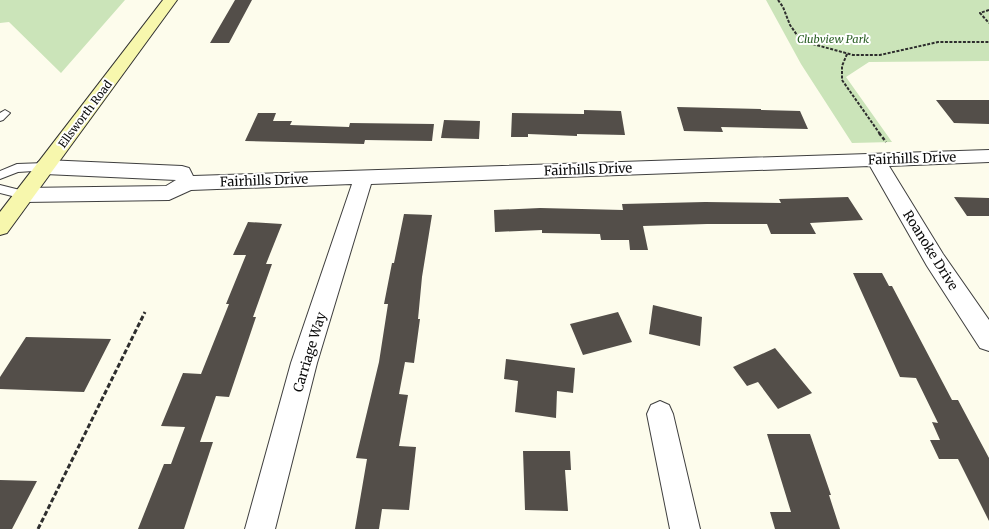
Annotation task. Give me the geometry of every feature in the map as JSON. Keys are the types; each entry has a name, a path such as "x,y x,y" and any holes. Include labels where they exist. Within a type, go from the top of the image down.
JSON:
{"main road":[{"name":"Ellsworth Road","path":"0,227 170,0"}],"street":[{"name":"Fairhills Drive","path":"24,195 169,193 187,183 989,156"},
{"name":"Roanoke Drive","path":"875,159 935,260 989,340"},
{"path":"45,167 182,173 187,183"},
{"name":"Carriage Way","path":"260,529 304,363 364,176"},
{"path":"660,414 685,529"}],"lane":[{"path":"0,113 5,113 0,118"},
{"path":"0,175 4,172 17,168 45,167"},
{"path":"0,189 24,195"}],"path":[{"path":"778,0 783,7 790,25 797,35 809,43 847,54 880,55 938,42 989,42"},
{"path":"989,10 980,13 989,23"},
{"path":"847,54 842,61 842,80 887,142"},
{"path":"38,529 145,312"}],"green space":[{"path":"0,0 125,0 61,73 9,22 0,23"},
{"name":"Clubview Park","path":"766,0 989,0 989,61 869,62 846,77 892,142 852,143 801,64"}],"building":[{"path":"235,0 252,0 229,43 210,43"},
{"path":"936,100 989,100 989,124 954,123"},
{"path":"677,107 800,111 808,129 721,127 723,132 684,131"},
{"path":"584,110 621,111 625,135 577,134 577,136 528,134 528,137 511,137 512,113 584,114"},
{"path":"258,113 276,113 273,121 292,121 290,125 349,127 350,123 434,124 432,141 365,140 364,144 245,141"},
{"path":"444,120 480,121 479,139 441,138"},
{"path":"848,197 863,220 810,223 816,234 771,234 767,224 643,226 648,250 630,250 629,240 601,240 600,234 542,233 542,230 495,232 494,210 540,208 623,210 622,204 705,202 781,203 779,199"},
{"path":"954,197 989,198 989,216 967,216"},
{"path":"404,214 432,215 422,277 418,319 420,319 414,363 405,362 399,394 408,395 399,446 416,447 409,510 382,509 379,529 355,529 367,459 356,458 379,362 388,304 384,304"},
{"path":"248,222 282,224 266,264 272,264 253,317 256,317 229,397 216,396 200,442 213,442 184,529 138,529 164,464 171,464 185,427 161,426 183,373 201,374 229,304 226,304 246,255 233,255"},
{"path":"853,273 882,273 889,286 892,286 952,400 958,400 989,458 989,521 958,459 939,459 930,440 940,440 932,422 938,423 916,378 900,377"},
{"path":"653,305 702,317 700,346 649,334"},
{"path":"618,312 632,342 583,355 570,324"},
{"path":"26,337 111,339 84,392 0,389 0,377"},
{"path":"775,348 812,393 778,409 758,382 747,386 733,367"},
{"path":"506,359 575,368 573,393 557,391 556,418 515,412 518,381 504,379"},
{"path":"767,434 810,434 831,495 829,495 840,529 775,529 770,512 791,512"},
{"path":"523,451 570,451 571,470 565,470 568,511 525,510"},
{"path":"0,480 37,481 12,529 0,529"}]}
